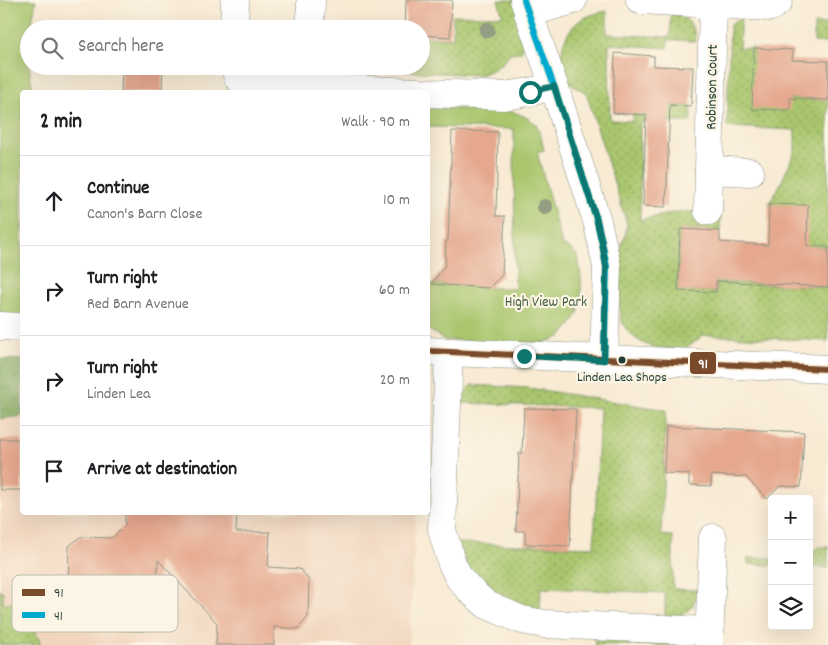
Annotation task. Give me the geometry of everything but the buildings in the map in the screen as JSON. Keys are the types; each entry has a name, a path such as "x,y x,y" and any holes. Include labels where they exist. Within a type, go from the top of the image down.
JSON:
{"street":[{"path":"234,20 235,0"},
{"path":"310,20 311,0"},
{"path":"573,0 526,6 554,86 597,221 602,243 606,267 604,360"},
{"path":"640,0 771,7 778,0"},
{"name":"Robinson Court","path":"708,211 713,4"},
{"path":"237,75 238,78 248,85 310,77 403,90"},
{"path":"430,93 504,96 554,86"},
{"path":"709,170 750,172"},
{"path":"0,326 20,327"},
{"path":"713,538 710,638 544,624 522,620 487,604 460,579 452,564 442,530 447,435 438,352 828,369"}],"shaded area":[{"path":"0,362 20,363 20,515 416,515 409,645 0,645"}],"green space":[{"path":"0,0 36,0 33,20 20,20 20,75 30,75 33,90 20,90 20,321 0,320"},
{"path":"498,0 515,0 524,40 521,52 510,53 497,67 479,75 430,73 430,37 453,38 453,15 503,16"},
{"path":"607,11 607,34 670,37 671,14 682,16 689,22 694,31 696,41 668,40 667,48 609,44 610,120 633,121 633,114 651,115 663,105 691,106 691,122 640,122 640,220 678,212 721,211 720,231 680,229 678,290 716,292 716,282 828,287 828,341 703,335 687,347 666,349 652,347 640,341 625,327 619,311 618,257 627,224 586,92 571,84 565,75 562,61 565,39 573,27 585,18"},
{"path":"741,18 739,48 754,48 790,99 828,100 828,247 807,246 769,204 781,183 795,151 795,130 727,127 730,25"},
{"path":"814,24 828,24 828,43 814,42"},
{"name":"High View Park","path":"430,108 514,112 536,124 544,150 537,152 562,245 571,249 578,256 581,298 578,313 571,325 560,337 542,343 444,340 430,330 430,284 515,289 514,129 430,127"},
{"path":"0,359 20,360 20,416 0,419"},
{"path":"471,385 529,388 666,410 661,535 673,536 673,589 698,590 694,602 688,610 678,615 665,616 665,593 541,588 540,612 508,604 473,577 457,543 594,547 600,408 461,403 464,394"},
{"path":"818,547 828,547 828,568 813,567 813,551"},
{"path":"748,558 768,558 768,565 748,564"},
{"path":"0,589 3,592 3,603 12,603 12,632 36,632 41,645 0,645"},
{"path":"595,639 672,642 679,645 595,645"}],"transit line":[{"name":"41","path":"524,0 554,86 597,221 602,243 607,267 604,360"},
{"name":"91","path":"430,351 828,369"}],"place":[{"name":"Linden Lea Shops","path":"622,360"}],"route":[{"path":"524,356 604,360 605,331 606,267 597,221 554,86 530,92"}]}
